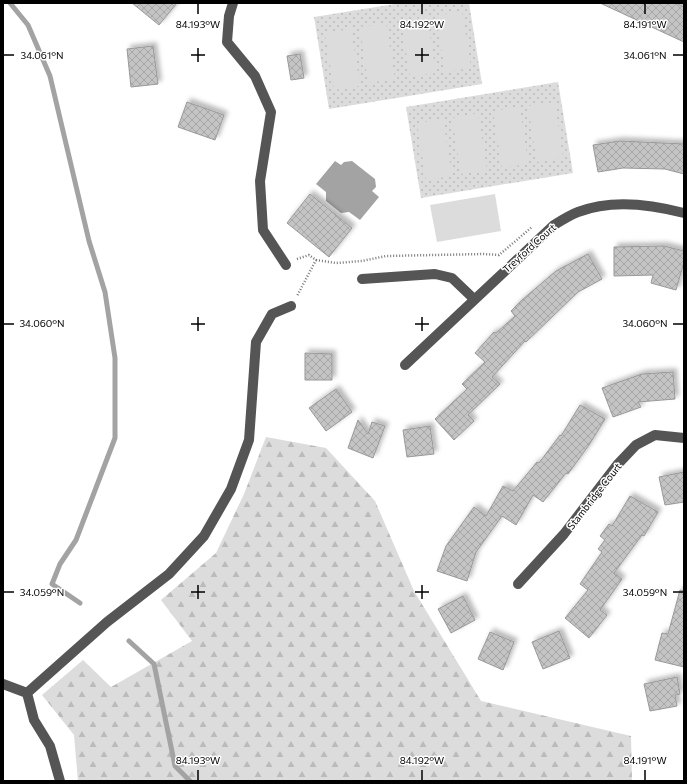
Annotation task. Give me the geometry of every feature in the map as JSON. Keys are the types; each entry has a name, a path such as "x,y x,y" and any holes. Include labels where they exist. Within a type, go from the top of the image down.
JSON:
{"street":[{"path":"233,3 229,16 227,42 255,76 271,112 260,181 263,230 286,265"},
{"name":"Treyford Court","path":"405,365 554,225 578,212 603,204 629,204 667,208 684,213"},
{"path":"362,279 435,274 452,278 474,299"},
{"path":"27,693 107,622 169,574 204,536 231,489 249,440 256,342 272,314 291,306"},
{"name":"Stambridge Court","path":"518,584 564,534 617,465 636,446 655,435 684,438"},
{"path":"3,684 27,693"},
{"path":"27,693 34,720 50,746 60,781"}],"path":[{"path":"286,265 308,254 316,260 336,263 362,261 386,256 500,255 525,231 536,224"},
{"path":"291,306 316,260"}],"green space":[{"path":"401,3 469,3 482,84 329,109 314,17"},
{"path":"462,11 471,68 445,72 436,15"},
{"path":"427,17 436,73 410,77 401,21"},
{"path":"386,23 395,79 368,83 360,27"},
{"path":"351,29 360,86 334,90 325,33"},
{"path":"558,82 573,173 421,198 406,107"},
{"path":"555,102 563,158 537,162 528,106"},
{"path":"520,107 528,164 502,168 493,111"},
{"path":"478,113 487,170 461,174 452,118"},
{"path":"443,119 452,176 426,180 417,123"},
{"path":"495,194 501,231 437,242 430,205"},
{"path":"266,437 326,448 375,501 414,591 481,701 631,736 632,781 78,781 74,735 42,695 83,660 111,687 192,641 161,600 216,553 244,494"}],"shaded area":[{"path":"335,161 341,165 344,162 352,161 375,179 376,187 372,191 379,197 360,220 349,212 341,213 326,201 326,192 316,184"}],"building":[{"path":"132,3 177,3 159,25"},
{"path":"600,3 676,3 684,7 684,42"},
{"path":"153,46 158,84 131,87 127,49"},
{"path":"300,54 304,78 291,80 287,56"},
{"path":"187,102 224,115 215,140 178,127"},
{"path":"620,141 684,144 684,174 665,169 623,168 598,172 593,145"},
{"path":"310,194 352,228 329,257 287,223"},
{"path":"664,246 684,251 684,262 676,290 651,283 653,275 614,276 614,247"},
{"path":"588,254 602,279 578,292 526,342 525,341 492,377 500,384 468,415 474,421 454,440 435,419 467,389 462,384 485,362 475,353 494,332 496,333 515,316 511,311 522,300 556,271"},
{"path":"305,353 332,354 332,380 305,380"},
{"path":"673,372 675,399 638,402 641,407 613,417 602,388 642,374"},
{"path":"336,389 352,412 326,431 309,408"},
{"path":"580,405 605,419 589,445 568,474 566,473 543,502 533,495 516,525 502,516 476,552 467,581 437,571 446,546 474,507 486,516 503,486 513,491 537,462 539,463 560,435 561,436"},
{"path":"358,420 368,434 372,422 385,426 373,458 348,448"},
{"path":"430,426 434,454 407,457 403,430"},
{"path":"684,472 684,502 665,505 659,477"},
{"path":"630,496 658,512 644,536 642,535 614,573 622,579 600,610 607,615 589,638 565,618 588,590 580,584 602,552 598,549 605,540 600,536 609,524 612,526"},
{"path":"680,590 684,591 684,667 655,660 662,633 668,634"},
{"path":"463,596 475,620 451,633 438,609"},
{"path":"559,631 570,658 543,669 532,642"},
{"path":"490,632 514,642 503,670 478,659"},
{"path":"677,677 680,694 675,695 677,706 650,711 644,684"}],"waterway":[{"path":"10,3 28,25 50,76 89,241 105,292 115,358 115,438 76,540 60,564 52,584 80,603"},
{"path":"129,641 154,664 175,766 190,781"}]}
